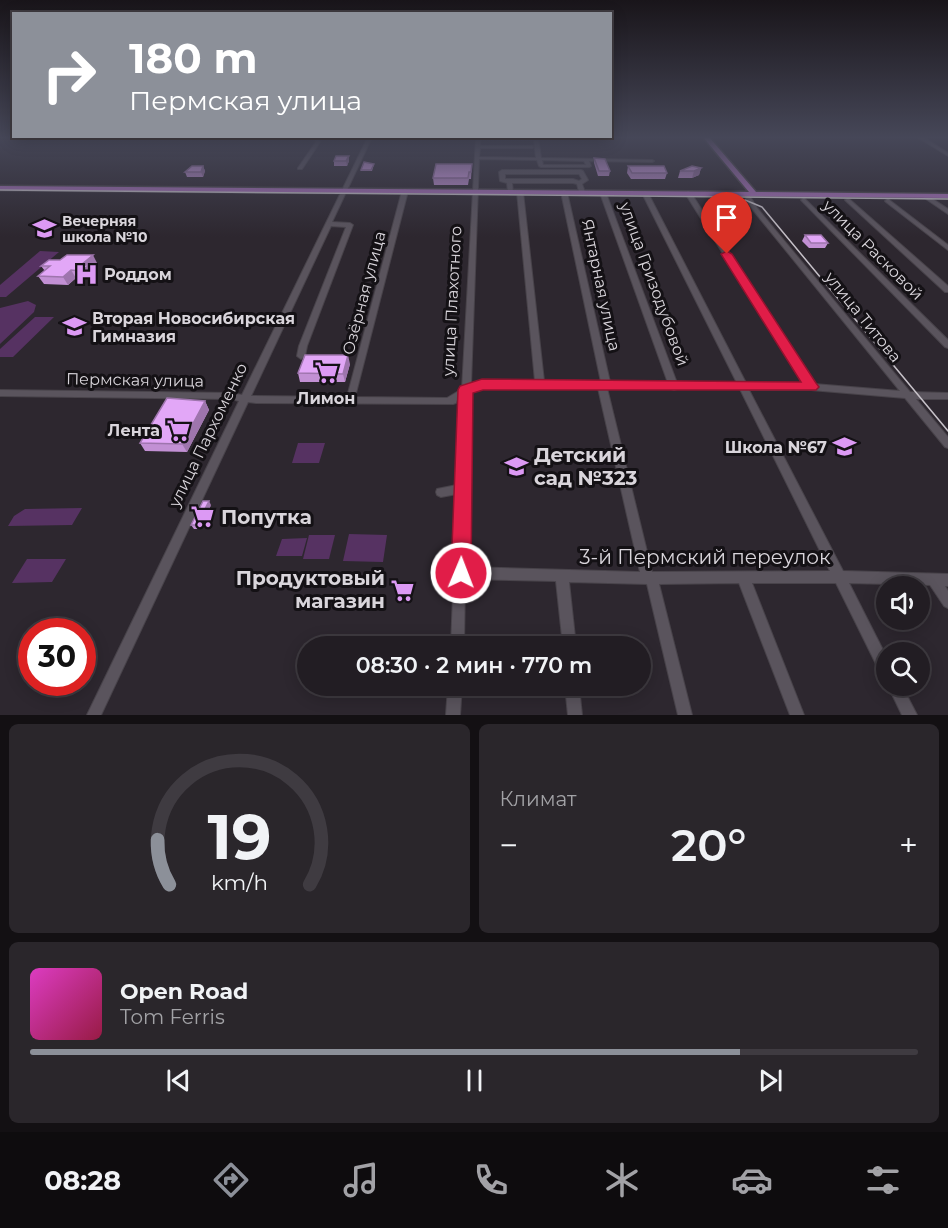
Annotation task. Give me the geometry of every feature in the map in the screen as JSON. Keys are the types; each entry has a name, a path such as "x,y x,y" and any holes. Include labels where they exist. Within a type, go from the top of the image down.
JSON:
{"main road":[{"name":"улица Титова","path":"729,170 750,194"},
{"name":"улица Титова","path":"732,170 750,194"},
{"path":"0,188 948,196"}],"street":[{"name":"улица Пархоменко","path":"94,715 355,170"},
{"name":"улица Плахотного","path":"458,636 476,170"},
{"path":"502,172 581,172 585,180 579,183 503,181 502,172"},
{"path":"509,181 510,192"},
{"path":"579,183 582,192"},
{"name":"Озёрная улица","path":"350,401 405,191"},
{"path":"520,192 540,385"},
{"name":"Янтарная улица","path":"564,192 604,385 685,715"},
{"name":"улица Гризодубовой","path":"603,193 674,387"},
{"path":"645,193 876,649"},
{"path":"688,193 811,387"},
{"name":"улица Титова","path":"750,194 755,208 948,444"},
{"path":"925,196 948,212"},
{"name":"улица Расковой","path":"804,200 948,345"},
{"path":"848,200 948,290"},
{"path":"888,201 948,248"},
{"path":"301,356 350,225 329,224"},
{"name":"Пермская улица","path":"0,393 231,396 256,400 449,402 466,395 482,384 811,387 948,396"},
{"path":"441,492 463,489"},
{"name":"3-й Пермский переулок","path":"461,573 650,578 841,577 948,580"},
{"path":"562,576 568,636"},
{"path":"742,577 797,715"},
{"path":"934,580 948,602"},
{"path":"453,715 454,696"},
{"path":"573,696 575,715"},
{"path":"900,696 910,715"}],"shaded area":[{"path":"40,251 59,252 6,297 0,297 0,285"},
{"path":"28,301 36,305 34,312 0,344 0,308"},
{"path":"35,317 54,317 13,357 0,357 0,349"},
{"path":"298,443 325,443 319,463 292,463"},
{"path":"82,508 72,525 8,526 14,516 25,509"},
{"path":"349,534 387,535 383,562 343,561"},
{"path":"309,535 335,535 329,559 303,559"},
{"path":"307,538 302,556 276,556 282,539"},
{"path":"27,559 66,559 52,582 12,583"}],"building":[{"path":"187,170 202,170 201,172 185,172"},
{"path":"435,170 471,170 468,178 433,178"},
{"path":"630,170 666,170 667,173 632,173"},
{"path":"805,235 821,235 828,243 811,243"},
{"path":"67,255 93,255 81,265 89,265 82,271 71,270 63,277 38,276 50,266 41,266 49,260 60,260"},
{"path":"305,355 348,355 343,374 298,373"},
{"name":"Лента","path":"167,398 205,401 182,444 140,443"},
{"path":"203,501 209,501 197,525 191,525"}],"tram line":[{"path":"0,190 948,199"},
{"path":"745,200 762,207 948,431"}],"place":[{"name":"Вечерняя школа №10","path":"44,229"},
{"name":"Роддом","path":"86,274"},
{"name":"Вторая Новосибирская Гимназия","path":"74,327"},
{"name":"Лимон","path":"326,373"},
{"name":"Лента","path":"178,430"},
{"name":"Школа №67","path":"845,447"},
{"name":"Детский сад №323","path":"516,467"},
{"name":"Попутка","path":"203,517"},
{"name":"Продуктовый магазин","path":"403,590"}],"route":[{"path":"461,573 465,390 482,384 811,387 727,254"}]}
